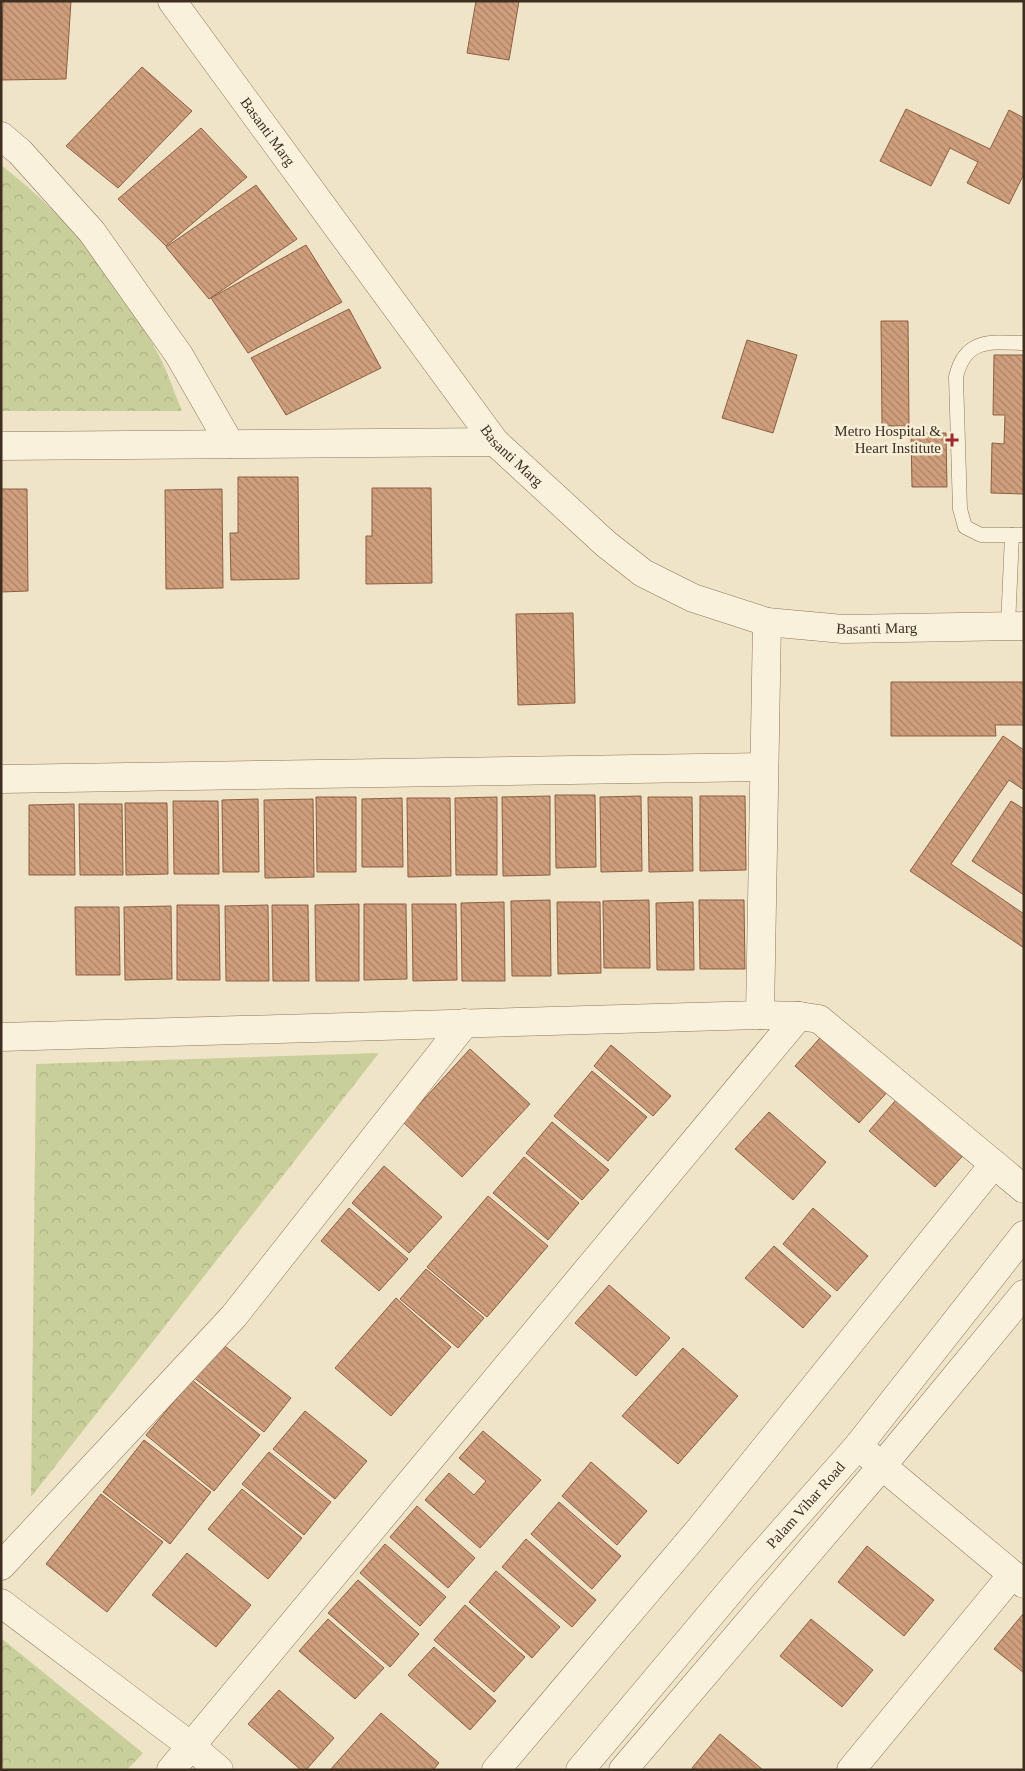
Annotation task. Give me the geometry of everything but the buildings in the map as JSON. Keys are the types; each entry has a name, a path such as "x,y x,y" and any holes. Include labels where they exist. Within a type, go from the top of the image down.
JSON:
{"street":[{"name":"Basanti Marg","path":"172,1 495,442 592,532 643,573 693,598 767,622 843,629 1016,626"},
{"path":"1,136 20,152 92,232 179,356 230,444"},
{"path":"1,446 495,442"},
{"path":"760,1015 767,622"},
{"path":"1,779 764,766"},
{"path":"1,1036 760,1015 799,1016 819,1019 1024,1189"},
{"path":"171,1770 799,1016"},
{"path":"1,1566 234,1316 465,1023"},
{"path":"496,1770 700,1530 994,1164"},
{"name":"Palam Vihar Road","path":"580,1770 743,1576 858,1446 1024,1235"},
{"path":"623,1770 882,1466 1024,1294"},
{"path":"851,1770 1018,1580 858,1446"},
{"path":"1,1603 191,1746 219,1770"}],"lane":[{"path":"1016,626 1018,535 981,535 965,527 960,509 956,377 959,363 970,349 988,342 1024,343"}],"green space":[{"path":"1,165 71,228 109,274 158,354 182,411 1,411"},
{"path":"379,1053 31,1497 36,1064"},
{"path":"1,1638 143,1753 127,1770 1,1770"}],"place":[{"name":"Metro Hospital & Heart Institute","path":"952,440"}]}
